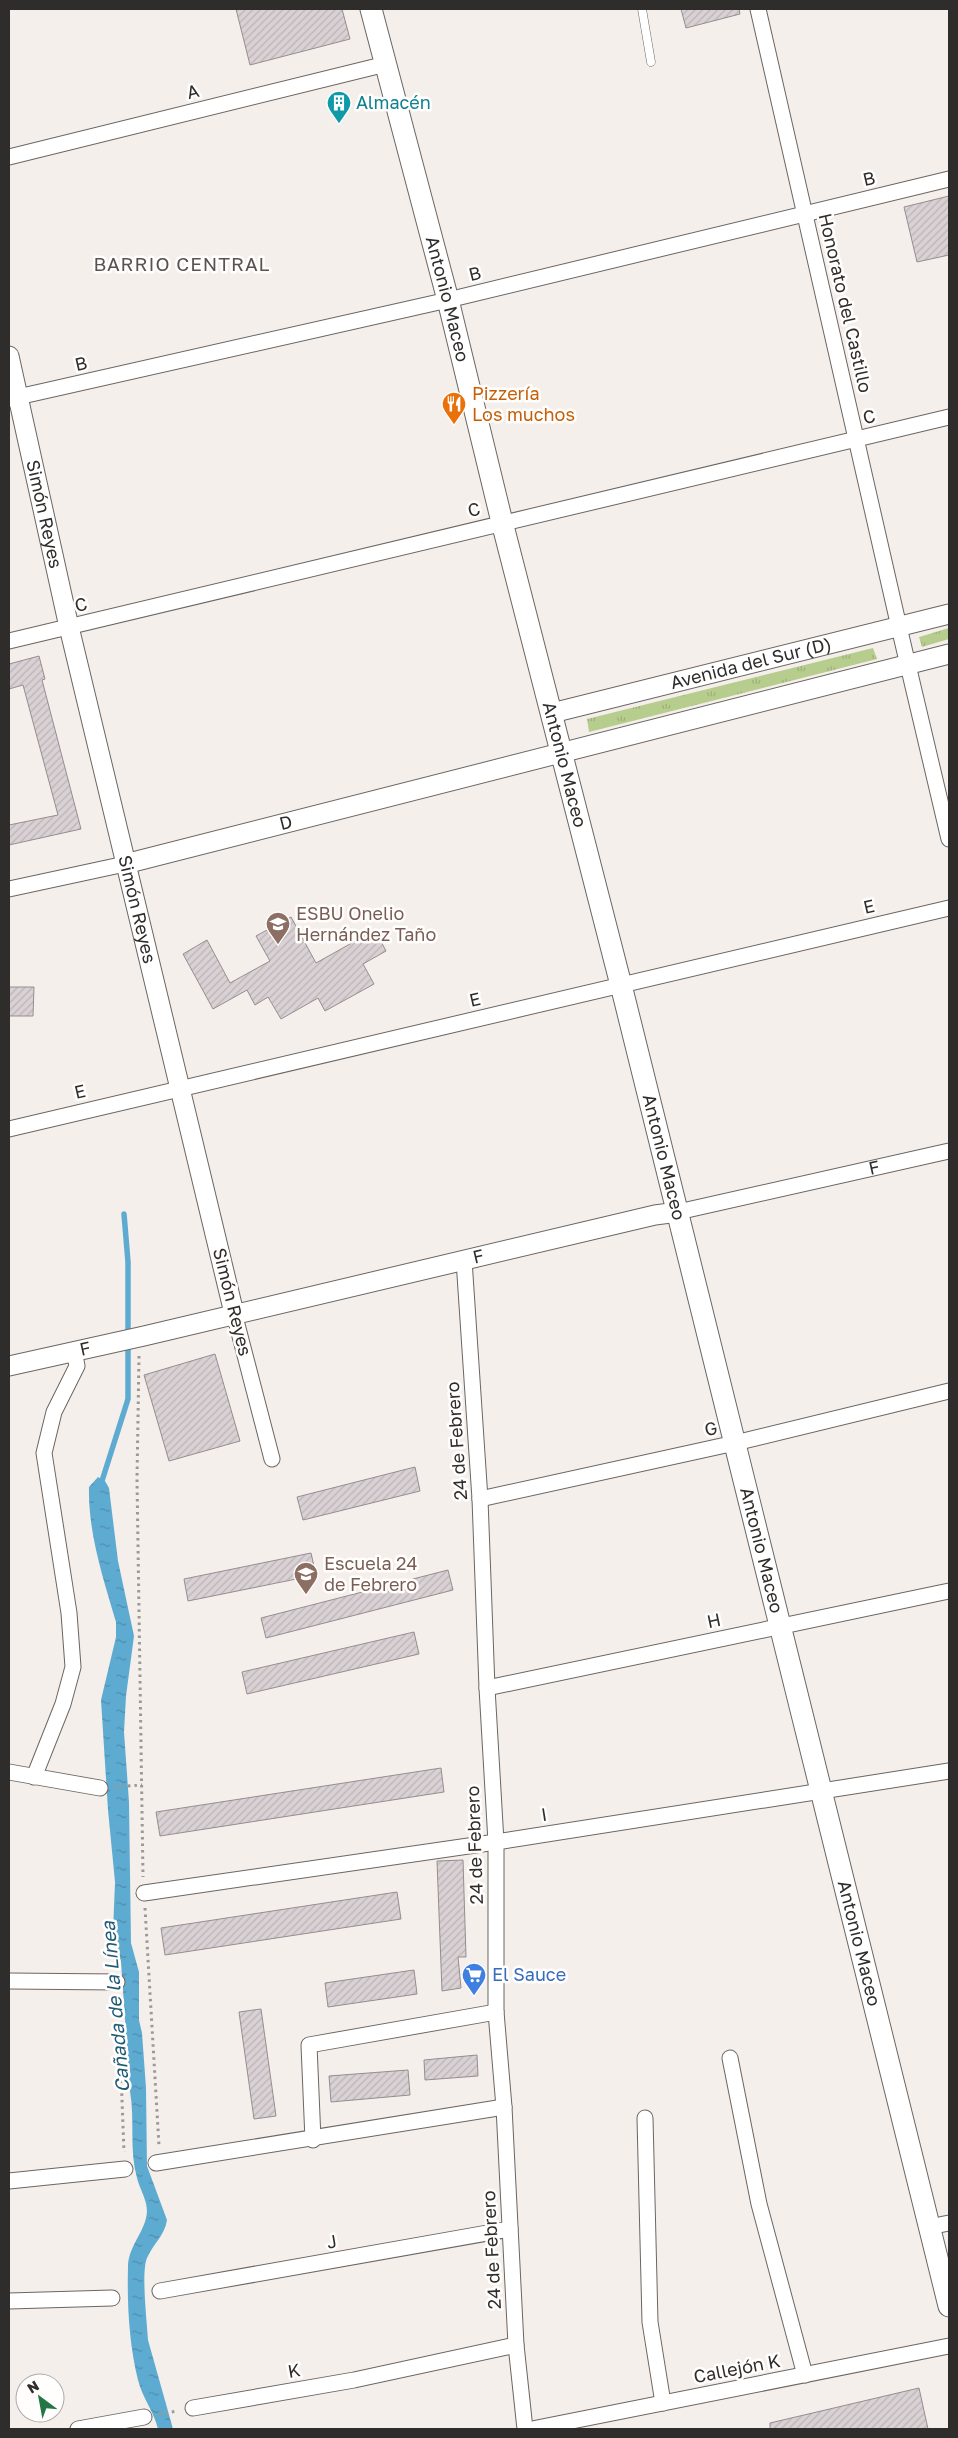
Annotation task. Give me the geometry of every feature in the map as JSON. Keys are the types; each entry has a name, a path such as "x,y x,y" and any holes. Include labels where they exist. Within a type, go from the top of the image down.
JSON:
{"main road":[{"name":"Antonio Maceo","path":"372,9 448,300 502,522 621,985 821,1792 939,2225 949,2306"}],"street":[{"name":"Honorato del Castillo","path":"758,9 949,839"},
{"name":"A","path":"9,157 386,64"},
{"name":"B","path":"13,398 448,300 949,179"},
{"name":"Simón Reyes","path":"9,356 13,398 234,1313 272,1459"},
{"name":"C","path":"9,642 502,522 949,417"},
{"name":"Avenida del Sur (D)","path":"552,713 949,614"},
{"path":"562,752 949,654"},
{"name":"D","path":"9,890 126,864 562,752"},
{"name":"E","path":"9,1129 949,908"},
{"name":"F","path":"9,1366 655,1216 949,1151"},
{"name":"24 de Febrero","path":"464,1260 480,1499 487,1688 496,1842 496,2012 504,2107 516,2344 525,2429"},
{"path":"34,1777 63,1704 73,1667 69,1613 44,1453 54,1412 77,1366 83,1348"},
{"name":"G","path":"480,1499 735,1443 949,1391"},
{"name":"H","path":"487,1688 949,1591"},
{"name":"I","path":"144,1893 496,1842 949,1771"},
{"path":"9,1772 100,1788"},
{"path":"9,1982 117,1982"},
{"path":"313,2140 310,2045 496,2012"},
{"path":"730,2058 759,2204 805,2375"},
{"path":"158,2163 313,2140 504,2107"},
{"path":"645,2118 650,2322 662,2403"},
{"path":"9,2181 125,2169"},
{"name":"J","path":"160,2291 510,2229"},
{"path":"9,2301 112,2298"},
{"name":"K","path":"193,2408 354,2380 516,2344"},
{"name":"Callejón K","path":"532,2429 949,2346"},
{"path":"78,2429 144,2417"}],"lane":[{"path":"642,9 651,62"}],"path":[{"path":"144,1336 138,1360 136,1479 144,1893 158,2163"},
{"path":"100,1788 142,1784"},
{"path":"117,1982 125,2169"},
{"path":"144,2417 193,2408"}],"green space":[{"path":"949,628 949,639 922,647 919,637"},
{"path":"873,648 877,659 589,732 587,719"}],"water":[{"path":"98,1477 105,1481 109,1488 118,1561 134,1636 126,1696 124,1732 129,1802 131,1943 139,1972 139,2020 142,2033 146,2088 147,2166 167,2220 164,2230 147,2258 145,2265 145,2297 148,2340 173,2429 158,2429 142,2392 132,2352 129,2324 129,2260 144,2224 147,2207 137,2178 133,2156 121,1962 113,1931 115,1882 101,1700 116,1637 116,1622 97,1555 91,1521 89,1487"}],"building":[{"path":"236,9 342,9 350,39 250,65"},
{"path":"681,9 739,9 740,14 686,28"},
{"path":"949,196 949,255 917,262 904,207"},
{"path":"39,656 45,679 42,680 81,829 9,845 9,825 58,815 23,685 9,689 9,664"},
{"path":"291,917 316,963 375,930 386,951 363,964 374,984 325,1011 318,998 281,1019 268,997 255,1005 247,990 213,1009 183,954 207,940 230,983 270,961 256,936"},
{"path":"9,987 34,987 33,1016 9,1016"},
{"path":"215,1354 240,1441 169,1461 144,1375"},
{"path":"415,1467 420,1491 303,1520 297,1497"},
{"path":"311,1553 316,1575 188,1601 184,1579"},
{"path":"448,1570 453,1590 266,1638 261,1618"},
{"path":"414,1632 419,1654 247,1694 242,1672"},
{"path":"441,1768 444,1792 160,1836 156,1812"},
{"path":"463,1860 466,1957 458,1957 461,1988 442,1991 437,1861"},
{"path":"397,1892 401,1919 165,1955 161,1928"},
{"path":"414,1970 417,1994 328,2007 325,1983"},
{"path":"261,2009 276,2116 254,2119 239,2012"},
{"path":"477,2055 478,2076 425,2080 424,2060"},
{"path":"408,2070 410,2095 331,2102 329,2076"},
{"path":"919,2388 928,2429 770,2429 770,2423"}],"waterway":[{"path":"101,1484 128,1399 128,1262 124,1214"}],"place":[{"name":"Almacén","path":"339,124"},
{"name":"Pizzería Los muchos","path":"454,425"},
{"name":"ESBU Onelio Hernández Taño","path":"278,945"},
{"name":"Escuela 24 de Febrero","path":"306,1595"},
{"name":"El Sauce","path":"474,1996"}],"district":[{"name":"BARRIO CENTRAL","path":"182,264"}],"water label":[{"name":"Cañada de la Línea","path":"115,2007"}]}
